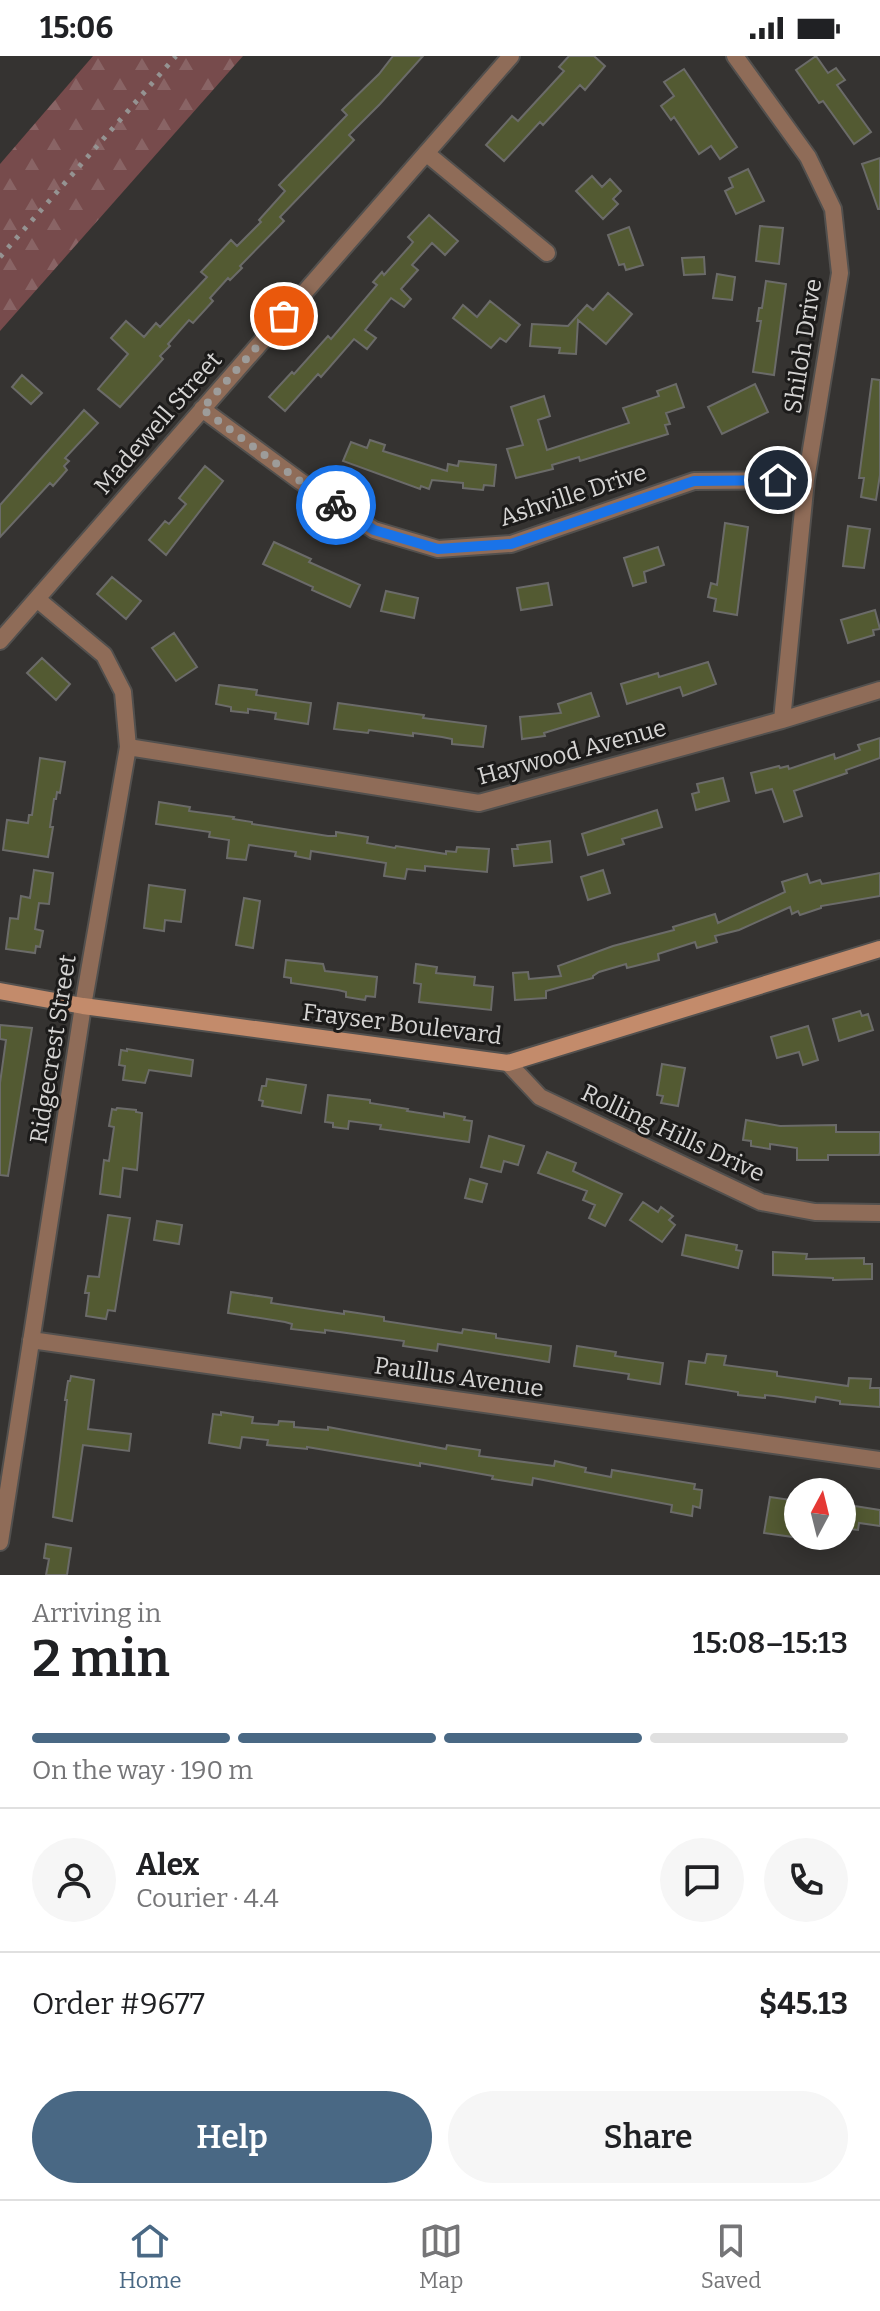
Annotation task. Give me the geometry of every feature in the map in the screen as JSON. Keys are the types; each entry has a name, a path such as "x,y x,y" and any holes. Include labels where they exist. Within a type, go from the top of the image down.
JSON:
{"main road":[{"name":"Frayser Boulevard","path":"0,991 83,1006 508,1063 880,949"}],"street":[{"name":"Madewell Street","path":"0,641 511,56"},
{"name":"Shiloh Drive","path":"735,56 808,157 833,209 840,273 806,480 782,720"},
{"path":"426,153 547,253"},
{"name":"Ashville Drive","path":"202,409 300,481 374,530 438,549 511,544 694,481 806,480"},
{"name":"Ridgecrest Street","path":"0,1542 83,1006 128,747 123,692 104,655 37,599"},
{"name":"Haywood Avenue","path":"128,747 479,803 880,690"},
{"name":"Rolling Hills Drive","path":"508,1063 540,1097 761,1202 815,1212 880,1213"},
{"name":"Paullus Avenue","path":"31,1340 880,1460"}],"green space":[{"path":"93,56 243,56 0,331 0,164"}],"building":[{"path":"393,56 423,56 349,135 354,140 280,217 284,221 210,298 213,301 193,323 189,320 168,344 170,346 160,356 163,359 120,407 98,389 128,354 111,338 126,321 144,337 156,323 160,327 207,277 201,272 231,240 237,246 261,222 259,220 285,191 279,185 347,115 342,110"},
{"path":"569,56 594,56 605,66 585,90 580,85 504,161 486,145 512,116 518,121 564,71 559,67"},
{"path":"816,56 828,73 836,68 845,80 837,85 871,132 854,144 796,70"},
{"path":"684,69 737,147 720,159 711,146 699,154 674,117 671,120 661,106 674,96 664,82"},
{"path":"880,158 880,209 878,209 862,164"},
{"path":"748,169 764,201 736,214 725,191 733,187 729,178"},
{"path":"592,176 602,187 610,179 621,191 613,199 618,204 603,219 576,191"},
{"path":"429,215 458,241 445,255 432,243 412,265 418,270 401,289 411,299 404,307 391,298 365,330 376,338 367,349 354,339 321,377 318,374 285,411 269,397 328,336 331,339 377,285 373,282 382,272 384,275 413,242 408,237"},
{"path":"760,226 783,228 779,264 756,261"},
{"path":"629,227 643,265 626,270 624,264 619,265 608,235"},
{"path":"704,257 705,274 684,275 682,258"},
{"path":"717,274 735,277 732,300 713,298"},
{"path":"766,281 786,284 774,375 753,372 761,321 757,321"},
{"path":"608,293 632,314 606,344 578,320 576,354 559,353 560,348 530,346 532,324 568,326 587,305 593,310"},
{"path":"490,301 520,325 506,342 500,338 491,348 453,318 463,305 477,317"},
{"path":"22,375 42,393 31,404 12,387"},
{"path":"872,379 880,380 880,475 876,500 861,497 864,478 859,478"},
{"path":"676,384 684,407 666,413 670,424 665,425 668,434 580,461 579,457 552,465 553,469 516,478 507,449 523,445 511,407 544,396 550,416 538,420 547,450 629,423 623,408 659,396 657,391"},
{"path":"755,384 768,412 722,434 708,407"},
{"path":"84,410 98,423 65,458 69,461 64,466 67,470 53,486 50,483 0,537 0,505"},
{"path":"370,440 385,445 383,451 447,471 448,464 458,466 459,461 496,465 494,486 484,485 483,490 463,488 463,483 432,480 429,489 421,486 420,489 343,461 351,442 367,448"},
{"path":"205,466 223,481 166,555 149,540 165,521 169,524 186,504 179,498"},
{"path":"725,523 748,527 737,615 714,611 716,599 708,597 711,583 717,585"},
{"path":"848,526 870,529 864,568 843,566"},
{"path":"274,542 360,585 350,607 263,564"},
{"path":"658,547 664,565 644,572 646,582 633,586 624,558"},
{"path":"112,577 141,601 126,619 97,594"},
{"path":"548,583 552,605 521,610 517,588"},
{"path":"386,591 418,598 414,618 381,611"},
{"path":"875,610 880,629 873,630 874,635 848,643 841,620"},
{"path":"174,633 197,667 176,681 152,648"},
{"path":"42,658 70,684 56,700 27,673"},
{"path":"708,662 716,684 683,696 680,687 627,704 621,684 658,673 659,677"},
{"path":"219,685 257,690 256,695 311,703 308,724 275,719 276,713 248,709 248,713 231,711 231,707 216,704"},
{"path":"591,693 599,716 544,733 545,736 522,739 520,717 561,713 558,704"},
{"path":"338,703 486,726 483,747 452,744 452,739 413,733 413,736 334,729"},
{"path":"880,738 880,758 794,791 802,816 784,822 772,789 756,793 751,773 779,766 788,766 789,769 834,754 835,759 860,750 858,745"},
{"path":"40,758 65,762 60,793 57,792 54,799 48,857 3,850 7,820 28,823 29,815 32,815"},
{"path":"723,778 729,801 696,810 692,794 699,792 697,784"},
{"path":"159,802 190,807 189,811 234,817 252,824 328,836 336,836 336,832 368,837 367,843 395,848 446,854 446,851 456,852 457,847 489,849 487,872 425,866 425,871 407,869 405,879 384,876 386,863 311,851 310,859 295,856 296,852 249,845 246,860 227,858 229,840 209,837 210,832 156,824"},
{"path":"657,810 662,827 622,839 624,844 588,855 582,834"},
{"path":"550,841 552,862 514,866 512,849 518,849 517,845"},
{"path":"34,870 53,873 49,904 39,903 35,929 43,931 40,947 36,946 35,953 6,949 10,918 18,919 21,896 30,898"},
{"path":"603,870 610,893 588,900 581,877"},
{"path":"880,873 880,896 821,906 800,915 798,911 792,914 790,907 739,930 715,936 717,942 697,948 695,942 658,954 659,960 627,968 626,964 599,972 593,978 546,991 546,998 515,1000 513,973 528,972 529,979 561,976 558,966 613,946 674,930 673,927 715,914 718,923 785,892 782,882 807,874 810,883 820,880 822,884"},
{"path":"149,885 185,890 181,922 165,920 164,931 144,928"},
{"path":"244,898 260,901 253,948 236,945"},
{"path":"286,960 323,964 325,971 377,977 375,997 366,996 365,1000 346,997 346,992 291,983 291,978 284,977"},
{"path":"416,964 437,967 436,973 475,977 474,985 493,987 491,1010 419,1002 421,984 414,983"},
{"path":"860,1011 862,1016 868,1014 873,1030 839,1041 833,1019"},
{"path":"0,1025 32,1028 8,1176 0,1175 0,1083 6,1040 0,1039"},
{"path":"808,1026 818,1060 803,1065 799,1052 777,1058 771,1037"},
{"path":"121,1050 193,1060 191,1076 149,1070 145,1083 123,1080 125,1066 119,1065"},
{"path":"662,1064 685,1068 678,1106 661,1103 663,1096 657,1095"},
{"path":"267,1079 306,1085 301,1113 262,1106 263,1101 259,1100"},
{"path":"328,1095 370,1100 370,1103 444,1117 444,1113 465,1117 464,1120 472,1121 469,1142 380,1129 381,1125 349,1121 348,1129 333,1127 333,1123 325,1122"},
{"path":"112,1109 142,1113 137,1170 123,1168 120,1197 100,1194 104,1160 109,1161 114,1127 109,1126"},
{"path":"746,1120 780,1126 836,1125 836,1132 880,1132 880,1152 879,1155 828,1155 828,1160 797,1160 797,1148 770,1144 770,1149 751,1146 751,1141 743,1140"},
{"path":"489,1136 524,1146 518,1165 504,1161 501,1172 481,1167"},
{"path":"547,1152 576,1163 573,1171 622,1194 605,1226 589,1218 595,1205 583,1200 587,1191 538,1173"},
{"path":"470,1179 487,1184 482,1202 465,1198"},
{"path":"643,1202 658,1212 661,1207 673,1216 669,1220 675,1225 662,1242 630,1220"},
{"path":"108,1215 130,1218 115,1311 108,1310 106,1319 86,1316 89,1293 85,1293 88,1276 99,1277"},
{"path":"157,1221 182,1225 179,1244 154,1240"},
{"path":"686,1235 737,1245 736,1250 742,1251 738,1268 682,1255"},
{"path":"773,1252 807,1254 806,1259 864,1258 864,1264 872,1264 872,1279 833,1280 773,1275"},
{"path":"231,1292 272,1298 271,1303 384,1317 384,1321 462,1333 463,1329 496,1334 496,1338 551,1346 549,1362 438,1344 437,1351 403,1346 404,1341 325,1330 325,1333 291,1329 292,1324 285,1322 228,1313"},
{"path":"577,1346 616,1352 615,1356 663,1363 660,1384 628,1379 629,1374 574,1366"},
{"path":"707,1354 726,1356 724,1365 777,1372 777,1376 848,1386 849,1378 871,1379 870,1388 880,1388 880,1407 840,1404 840,1401 816,1397 815,1402 765,1395 765,1398 738,1395 738,1392 686,1384 689,1361 705,1363"},
{"path":"71,1376 94,1380 88,1429 131,1434 129,1451 83,1445 72,1521 53,1517 65,1400"},
{"path":"221,1412 253,1417 252,1423 278,1425 279,1421 294,1422 294,1427 328,1430 328,1427 446,1449 447,1445 480,1450 479,1456 554,1466 555,1461 611,1477 612,1470 695,1484 694,1489 702,1490 700,1508 693,1506 692,1516 671,1512 672,1505 533,1478 532,1485 420,1463 420,1466 307,1447 267,1445 268,1440 242,1437 240,1448 209,1443 213,1414 221,1415"},
{"path":"770,1497 784,1499 784,1536 764,1533"},
{"path":"856,1506 880,1510 880,1526 859,1523 858,1530"},
{"path":"46,1544 71,1548 67,1575 46,1575 49,1559 44,1558"}],"railway":[{"path":"0,257 176,56"}],"way so far":[{"path":"284,316 202,409 336,505"}],"route":[{"path":"336,505 374,530 438,549 511,544 694,481 778,480"}]}
